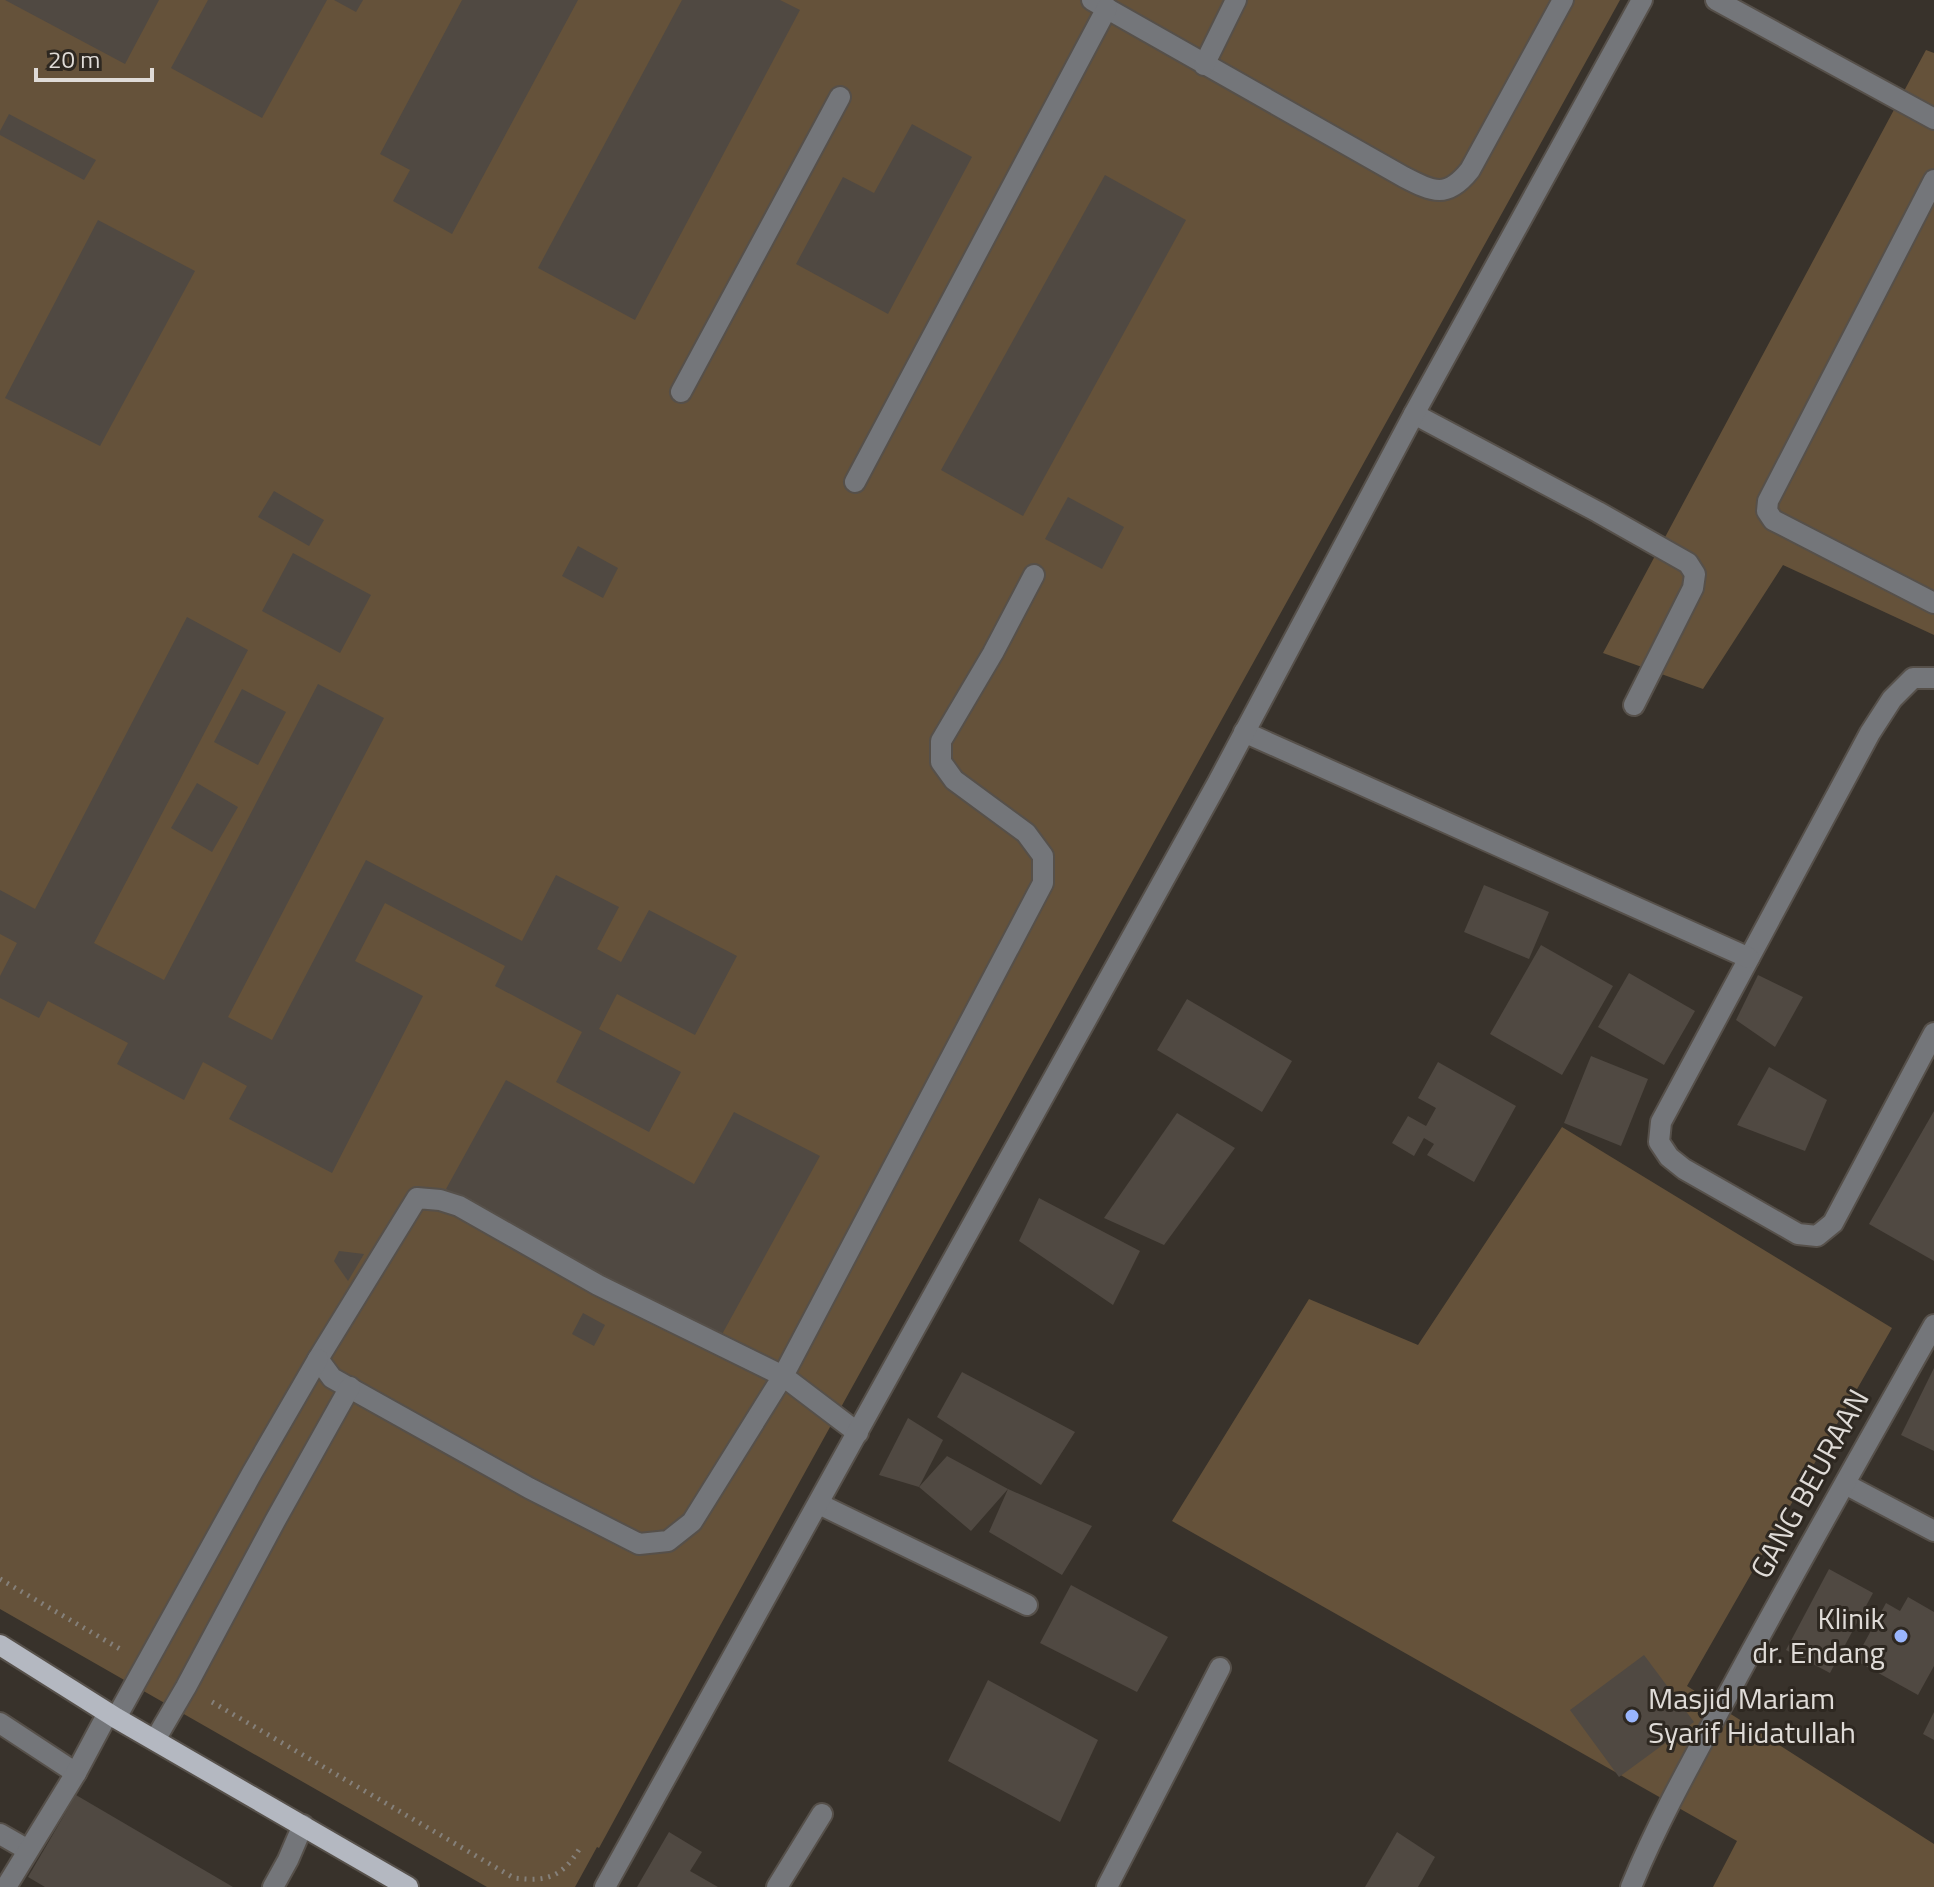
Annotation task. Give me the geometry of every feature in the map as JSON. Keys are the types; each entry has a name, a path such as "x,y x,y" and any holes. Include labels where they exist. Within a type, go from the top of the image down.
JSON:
{"main road":[{"path":"0,1645 112,1715 408,1887"}],"street":[{"path":"1204,65 1236,0"},
{"path":"855,482 1099,4 1425,188 1445,190 1458,185 1470,170 1563,0"},
{"path":"605,1887 1244,732 1414,414 1642,0"},
{"path":"1716,0 1934,119"},
{"path":"681,392 840,97"},
{"path":"1934,180 1768,501 1767,511 1773,520 1934,603"},
{"path":"1414,414 1688,563 1695,574 1693,588 1634,705"},
{"path":"318,1359 332,1378 529,1488 639,1544 668,1541 692,1522 783,1376 1043,883 1043,856 1026,833 954,780 941,762 941,741 1034,575"},
{"path":"1934,678 1913,678 1892,699 1870,733 1661,1122 1659,1142 1669,1157 1684,1169 1798,1234 1817,1236 1833,1223 1934,1033"},
{"path":"1244,732 1749,958"},
{"path":"6,1887 145,1663 318,1359 417,1198 459,1206 598,1285 783,1376 858,1433"},
{"name":"GANG BEURAAN","path":"1631,1887 1668,1806 1934,1325"},
{"path":"155,1740 350,1387"},
{"path":"1845,1484 1934,1531"},
{"path":"819,1504 1027,1605"},
{"path":"1107,1887 1220,1668"},
{"path":"0,1723 76,1773"},
{"path":"777,1887 822,1814"},
{"path":"273,1887 303,1825"},
{"path":"0,1834 28,1850"}],"path":[{"path":"0,1579 145,1663"},
{"path":"186,1687 514,1878 534,1880 556,1876 570,1864 580,1848"}],"shaded area":[{"path":"0,0 1620,0 575,1887 487,1887 0,1609"},
{"path":"1926,50 1934,53 1934,635 1783,565 1703,689 1603,653"},
{"path":"1562,1127 1892,1328 1687,1686 1934,1844 1934,1887 1713,1887 1737,1841 1172,1521 1309,1299 1418,1345"}],"building":[{"path":"5,0 159,0 125,64"},
{"path":"208,0 327,0 262,118 171,68"},
{"path":"334,0 363,0 356,12"},
{"path":"462,0 578,0 452,234 393,201 410,170 380,154"},
{"path":"682,0 780,0 800,10 635,320 538,268"},
{"path":"9,114 96,160 84,180 0,135"},
{"path":"912,124 972,157 888,314 796,264 843,177 874,193"},
{"path":"1105,175 1186,220 1023,516 941,470"},
{"path":"98,220 195,271 100,446 5,398"},
{"path":"274,491 324,520 309,546 258,517"},
{"path":"1068,497 1124,527 1102,569 1045,539"},
{"path":"578,546 618,568 603,598 562,576"},
{"path":"293,553 371,595 340,653 262,611"},
{"path":"187,617 248,650 94,943 164,980 318,684 384,718 228,1017 272,1040 366,860 522,941 556,875 619,907 597,949 621,962 649,910 737,956 695,1035 617,994 599,1029 681,1072 649,1132 556,1082 582,1032 495,986 505,966 385,903 355,961 423,996 332,1173 229,1119 247,1086 203,1062 184,1100 117,1064 128,1043 48,1001 39,1018 0,998 0,976 17,943 0,934 0,890 35,909"},
{"path":"242,689 286,712 258,765 214,742"},
{"path":"197,783 238,807 212,852 171,828"},
{"path":"1484,885 1549,912 1529,959 1464,932"},
{"path":"1541,945 1613,986 1562,1075 1490,1034"},
{"path":"1629,973 1695,1011 1664,1065 1598,1027"},
{"path":"1758,975 1803,997 1775,1047 1736,1020"},
{"path":"1187,999 1292,1061 1262,1112 1157,1050"},
{"path":"1591,1056 1648,1079 1621,1146 1564,1123"},
{"path":"1438,1062 1516,1106 1474,1182 1427,1155 1434,1144 1424,1138 1414,1156 1392,1143 1408,1116 1426,1126 1436,1108 1418,1098"},
{"path":"1769,1067 1827,1100 1805,1151 1737,1125"},
{"path":"506,1080 694,1184 734,1112 820,1156 720,1338 446,1189"},
{"path":"1934,1111 1934,1261 1869,1224"},
{"path":"1177,1113 1235,1148 1164,1245 1104,1218"},
{"path":"1039,1198 1140,1251 1113,1305 1019,1241"},
{"path":"339,1251 364,1254 348,1281 334,1261"},
{"path":"583,1313 605,1325 594,1346 572,1334"},
{"path":"1934,1368 1934,1451 1901,1435"},
{"path":"962,1372 1075,1432 1041,1485 937,1417"},
{"path":"908,1418 943,1440 919,1487 879,1475"},
{"path":"947,1456 1008,1489 971,1531 919,1487"},
{"path":"1008,1489 1092,1526 1062,1575 989,1532"},
{"path":"1829,1569 1873,1593 1830,1673 1786,1650"},
{"path":"1071,1585 1168,1637 1137,1692 1040,1643"},
{"name":"Klinik dr. Endang","path":"1908,1597 1934,1612 1934,1666 1918,1695 1855,1660 1886,1603 1900,1611"},
{"name":"Masjid Mariam Syarif Hidatullah","path":"1644,1655 1694,1722 1619,1777 1570,1710"},
{"path":"988,1680 1098,1740 1060,1822 948,1761"},
{"path":"1934,1712 1934,1740 1923,1734"},
{"path":"76,1795 233,1887 45,1887 28,1877"},
{"path":"669,1832 702,1852 690,1871 718,1887 637,1887"},
{"path":"1397,1832 1435,1857 1418,1887 1365,1887"}],"place":[{"name":"Klinik dr. Endang","path":"1901,1636"},
{"name":"Masjid Mariam Syarif Hidatullah","path":"1632,1716"}]}
